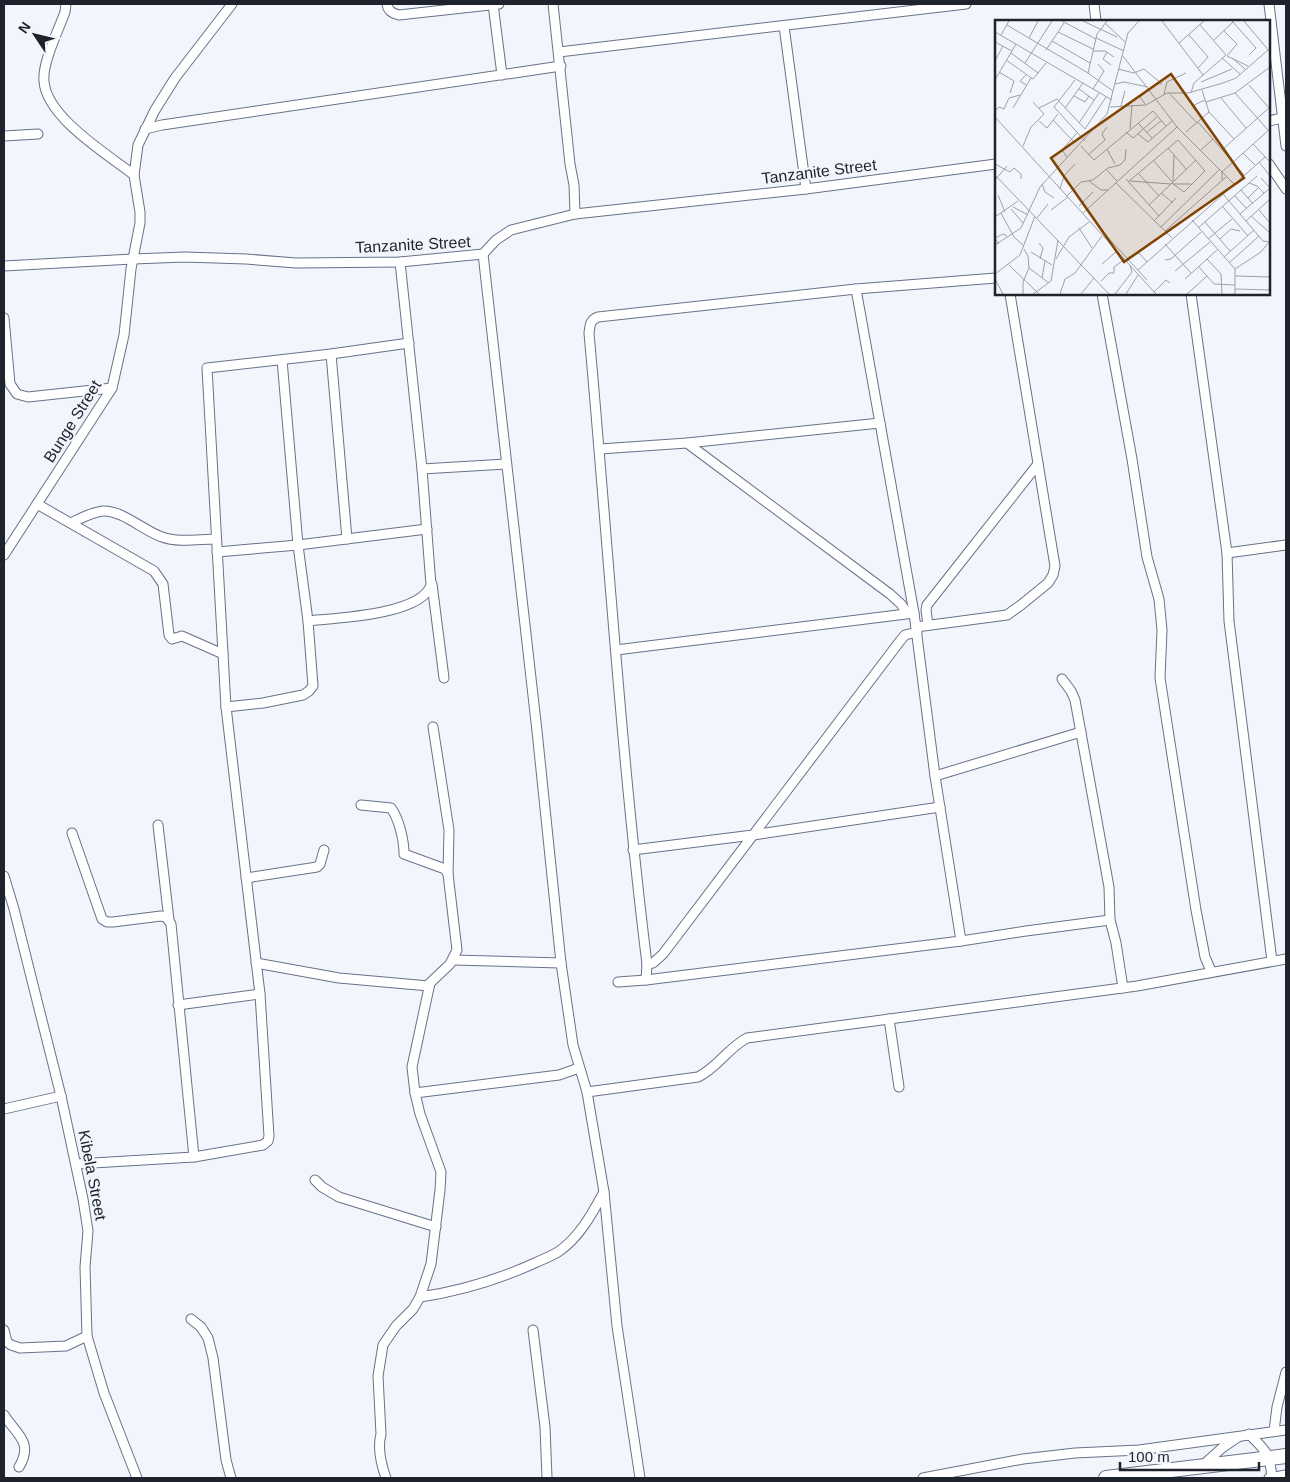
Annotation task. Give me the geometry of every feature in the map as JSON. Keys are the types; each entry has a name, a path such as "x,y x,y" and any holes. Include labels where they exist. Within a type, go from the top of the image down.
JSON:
{"highway":[{"path":"1106,1478 1159,1475 1201,1467 1286,1456"}],"street":[{"path":"66,4 66,12 45,66 44,80 47,94 56,111 61,116 89,141 134,175"},
{"path":"132,259 138,236 140,212 134,175 138,145 145,129 180,71 232,4"},
{"path":"386,4 392,13 399,16 499,4"},
{"path":"493,4 502,75"},
{"path":"553,4 570,164 574,185 575,214"},
{"path":"559,52 784,26 928,6 966,4"},
{"path":"1094,4 1096,20"},
{"path":"1269,4 1286,146"},
{"path":"784,26 806,188"},
{"path":"145,129 561,66"},
{"path":"1270,121 1282,118"},
{"path":"4,136 38,134"},
{"name":"Tanzanite Street","path":"4,266 185,257 296,262 400,262 483,254 496,240 511,230 575,214 995,164"},
{"path":"1270,165 1286,189"},
{"path":"483,254 562,963 573,1045 588,1092 604,1192 617,1326 640,1478"},
{"name":"Bunge Street","path":"4,555 112,388 124,335 132,259"},
{"path":"400,262 422,469 431,578 444,678"},
{"path":"646,980 647,964 633,850 589,333 592,320 598,317 856,290 995,278"},
{"path":"856,290 880,423 910,613 916,629 935,776 962,941"},
{"path":"647,964 653,963 664,954 905,635 916,629 928,626 1007,615 1048,583 1053,575 1055,566 1010,295"},
{"path":"1102,295 1132,459 1147,557 1159,599 1162,630 1160,644 1161,687 1196,910 1205,957 1211,971"},
{"path":"1191,295 1227,553 1230,621 1259,869 1272,960"},
{"path":"4,318 10,384 17,394 28,398 112,388"},
{"path":"76,1164 194,1157 262,1145 268,1141 269,1136 260,994 226,707 207,368 409,343"},
{"path":"330,354 347,539"},
{"path":"226,707 263,703 303,695 313,686 308,620 298,545 282,360"},
{"path":"600,449 687,443 880,423"},
{"path":"687,443 890,594 910,613"},
{"path":"422,469 506,464"},
{"path":"928,626 926,610 928,605 1038,464"},
{"path":"37,504 154,570 163,584 169,634 172,639 182,636 223,654"},
{"path":"71,523 95,512 104,511 116,514 164,538 186,540 216,539"},
{"path":"217,552 298,545 427,529"},
{"path":"1227,553 1286,545"},
{"path":"308,620 362,615 402,608 425,595 429,590 431,578"},
{"path":"616,650 910,613"},
{"path":"1062,679 1075,700 1109,887 1110,920 1116,943 1123,988"},
{"path":"386,1478 380,1457 379,1442 381,1434 379,1364 383,1345 396,1326 414,1309 431,1264 441,1172 420,1114 412,1066 429,986 433,979 453,960 457,950 448,874 450,830 433,727"},
{"path":"935,776 1081,732"},
{"path":"361,805 391,808 395,813 398,823 404,854 445,869 448,874"},
{"path":"633,850 753,836 940,807"},
{"path":"158,825 171,924 194,1157"},
{"path":"72,833 102,919 113,922 157,916 169,920"},
{"path":"246,878 317,867 320,864 324,850"},
{"name":"Kibela Street","path":"4,876 61,1096 76,1164 88,1231 85,1267 87,1336 107,1402 137,1478"},
{"path":"618,982 962,941 1110,920"},
{"path":"588,1092 698,1077 706,1073 739,1042 747,1038 1123,988 1286,958"},
{"path":"453,960 562,963"},
{"path":"256,963 339,978 429,986"},
{"path":"178,1005 260,994"},
{"path":"889,1019 899,1087"},
{"path":"415,1093 559,1075 579,1068"},
{"path":"4,1109 61,1096"},
{"path":"314,1180 322,1188 339,1197 436,1227"},
{"path":"420,1297 446,1293 482,1283 518,1271 558,1252 581,1230 604,1192"},
{"path":"191,1319 201,1327 208,1338 217,1386 226,1460 231,1478"},
{"path":"4,1330 7,1342 15,1348 66,1346 87,1336"},
{"path":"533,1330 545,1427 547,1478"},
{"path":"1274,1431 1277,1407 1286,1372"},
{"path":"4,1415 23,1442 25,1450 23,1459 18,1467"},
{"path":"923,1478 1023,1459 1075,1453 1139,1450 1286,1430"},
{"path":"1246,1434 1263,1448 1270,1459 1271,1478 1286,1475"},
{"path":"1201,1467 1222,1448 1246,1434"}]}
